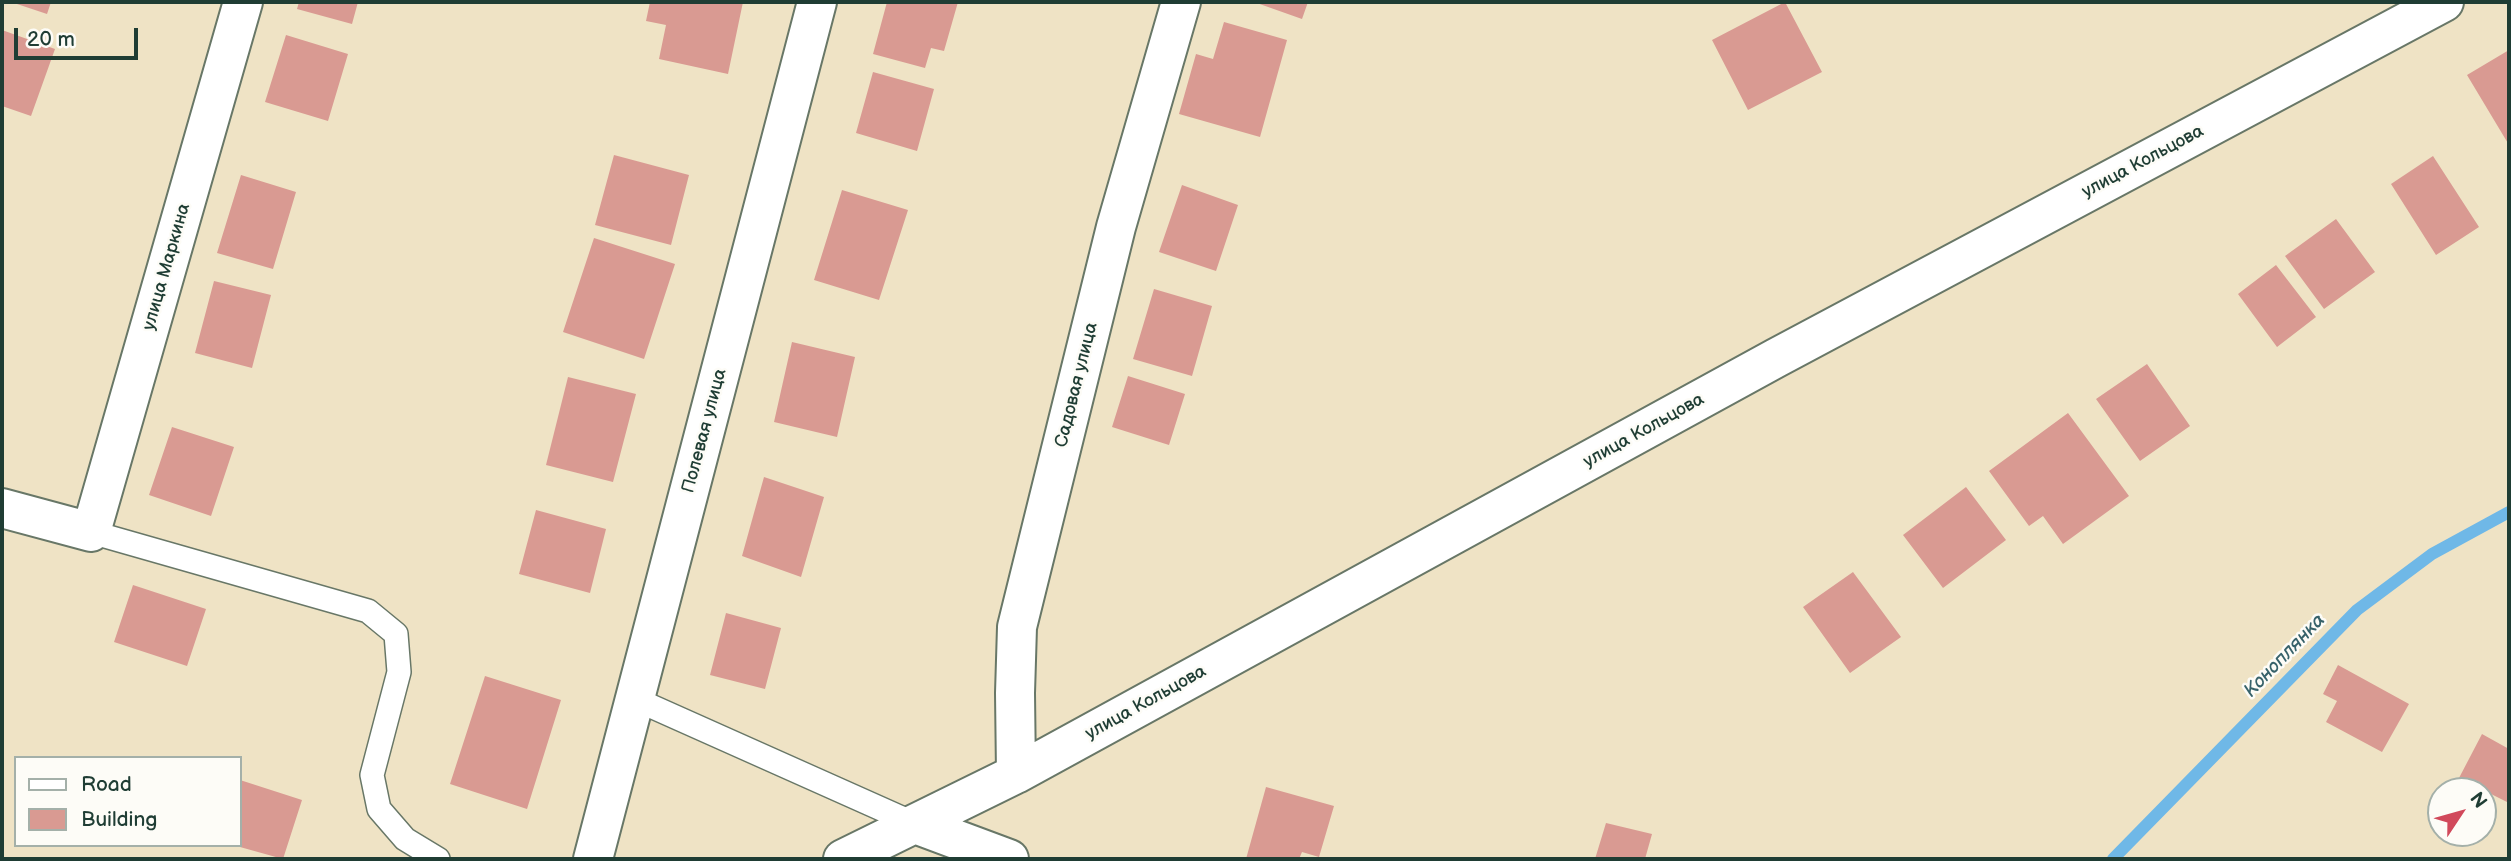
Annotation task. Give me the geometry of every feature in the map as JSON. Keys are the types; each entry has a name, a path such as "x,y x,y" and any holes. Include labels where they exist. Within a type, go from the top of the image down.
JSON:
{"street":[{"name":"улица Маркина","path":"91,532 243,2"},
{"name":"Полевая улица","path":"593,859 817,2"},
{"name":"Садовая улица","path":"1016,774 1017,628 1116,227 1181,2"},
{"name":"улица Кольцова","path":"843,859 1016,774 1776,358 2444,2"},
{"path":"2,508 91,532"},
{"path":"915,824 1009,859"}],"lane":[{"path":"91,532 368,611 396,634 399,672 372,775 374,786 379,809 405,839 438,859"},
{"path":"635,699 915,824"}],"building":[{"path":"11,2 51,2 47,14"},
{"path":"299,2 358,2 352,24 297,9"},
{"path":"650,2 743,2 728,74 659,59 666,25 646,21"},
{"path":"887,2 958,2 944,51 931,48 925,68 873,54"},
{"path":"1254,2 1308,2 1302,19"},
{"path":"1785,2 1822,72 1748,110 1712,40"},
{"path":"1224,22 1287,40 1260,137 1179,114 1196,54 1213,59"},
{"path":"2,30 55,49 31,116 2,106"},
{"path":"286,35 348,54 328,121 265,102"},
{"path":"2509,50 2509,145 2467,75"},
{"path":"873,72 934,89 917,151 856,133"},
{"path":"614,155 689,175 671,245 595,225"},
{"path":"2433,156 2479,227 2436,255 2391,184"},
{"path":"241,175 296,192 273,269 217,253"},
{"path":"1182,185 1238,205 1216,271 1159,252"},
{"path":"842,190 908,210 879,300 814,280"},
{"path":"2336,219 2375,272 2324,309 2285,256"},
{"path":"594,238 675,264 644,359 563,332"},
{"path":"2276,265 2316,317 2277,347 2238,294"},
{"path":"214,281 271,295 252,368 195,353"},
{"path":"1154,289 1212,306 1192,376 1133,359"},
{"path":"792,342 855,357 837,437 774,422"},
{"path":"2147,364 2190,426 2140,461 2096,399"},
{"path":"1128,376 1185,394 1169,445 1112,427"},
{"path":"568,377 636,394 613,482 546,465"},
{"path":"2068,413 2129,496 2063,544 2043,516 2029,526 1989,471"},
{"path":"172,427 234,447 211,516 149,495"},
{"path":"764,477 824,497 801,577 742,556"},
{"path":"1966,487 2006,540 1943,588 1903,535"},
{"path":"536,510 606,529 590,593 519,574"},
{"path":"1853,572 1901,637 1850,673 1803,607"},
{"path":"133,585 206,609 187,666 114,642"},
{"path":"726,613 781,628 765,689 710,675"},
{"path":"2338,665 2409,704 2382,752 2326,722 2337,701 2323,694"},
{"path":"485,676 561,700 527,809 450,784"},
{"path":"2482,734 2509,749 2509,803 2497,797 2497,777 2460,777"},
{"path":"242,781 302,800 283,859 240,847"},
{"path":"1266,787 1334,806 1319,857 1302,852 1299,859 1246,859"},
{"path":"1606,823 1652,834 1645,859 1595,859"}],"waterway":[{"name":"Коноплянка","path":"2113,859 2357,610 2432,554 2509,512"}]}
